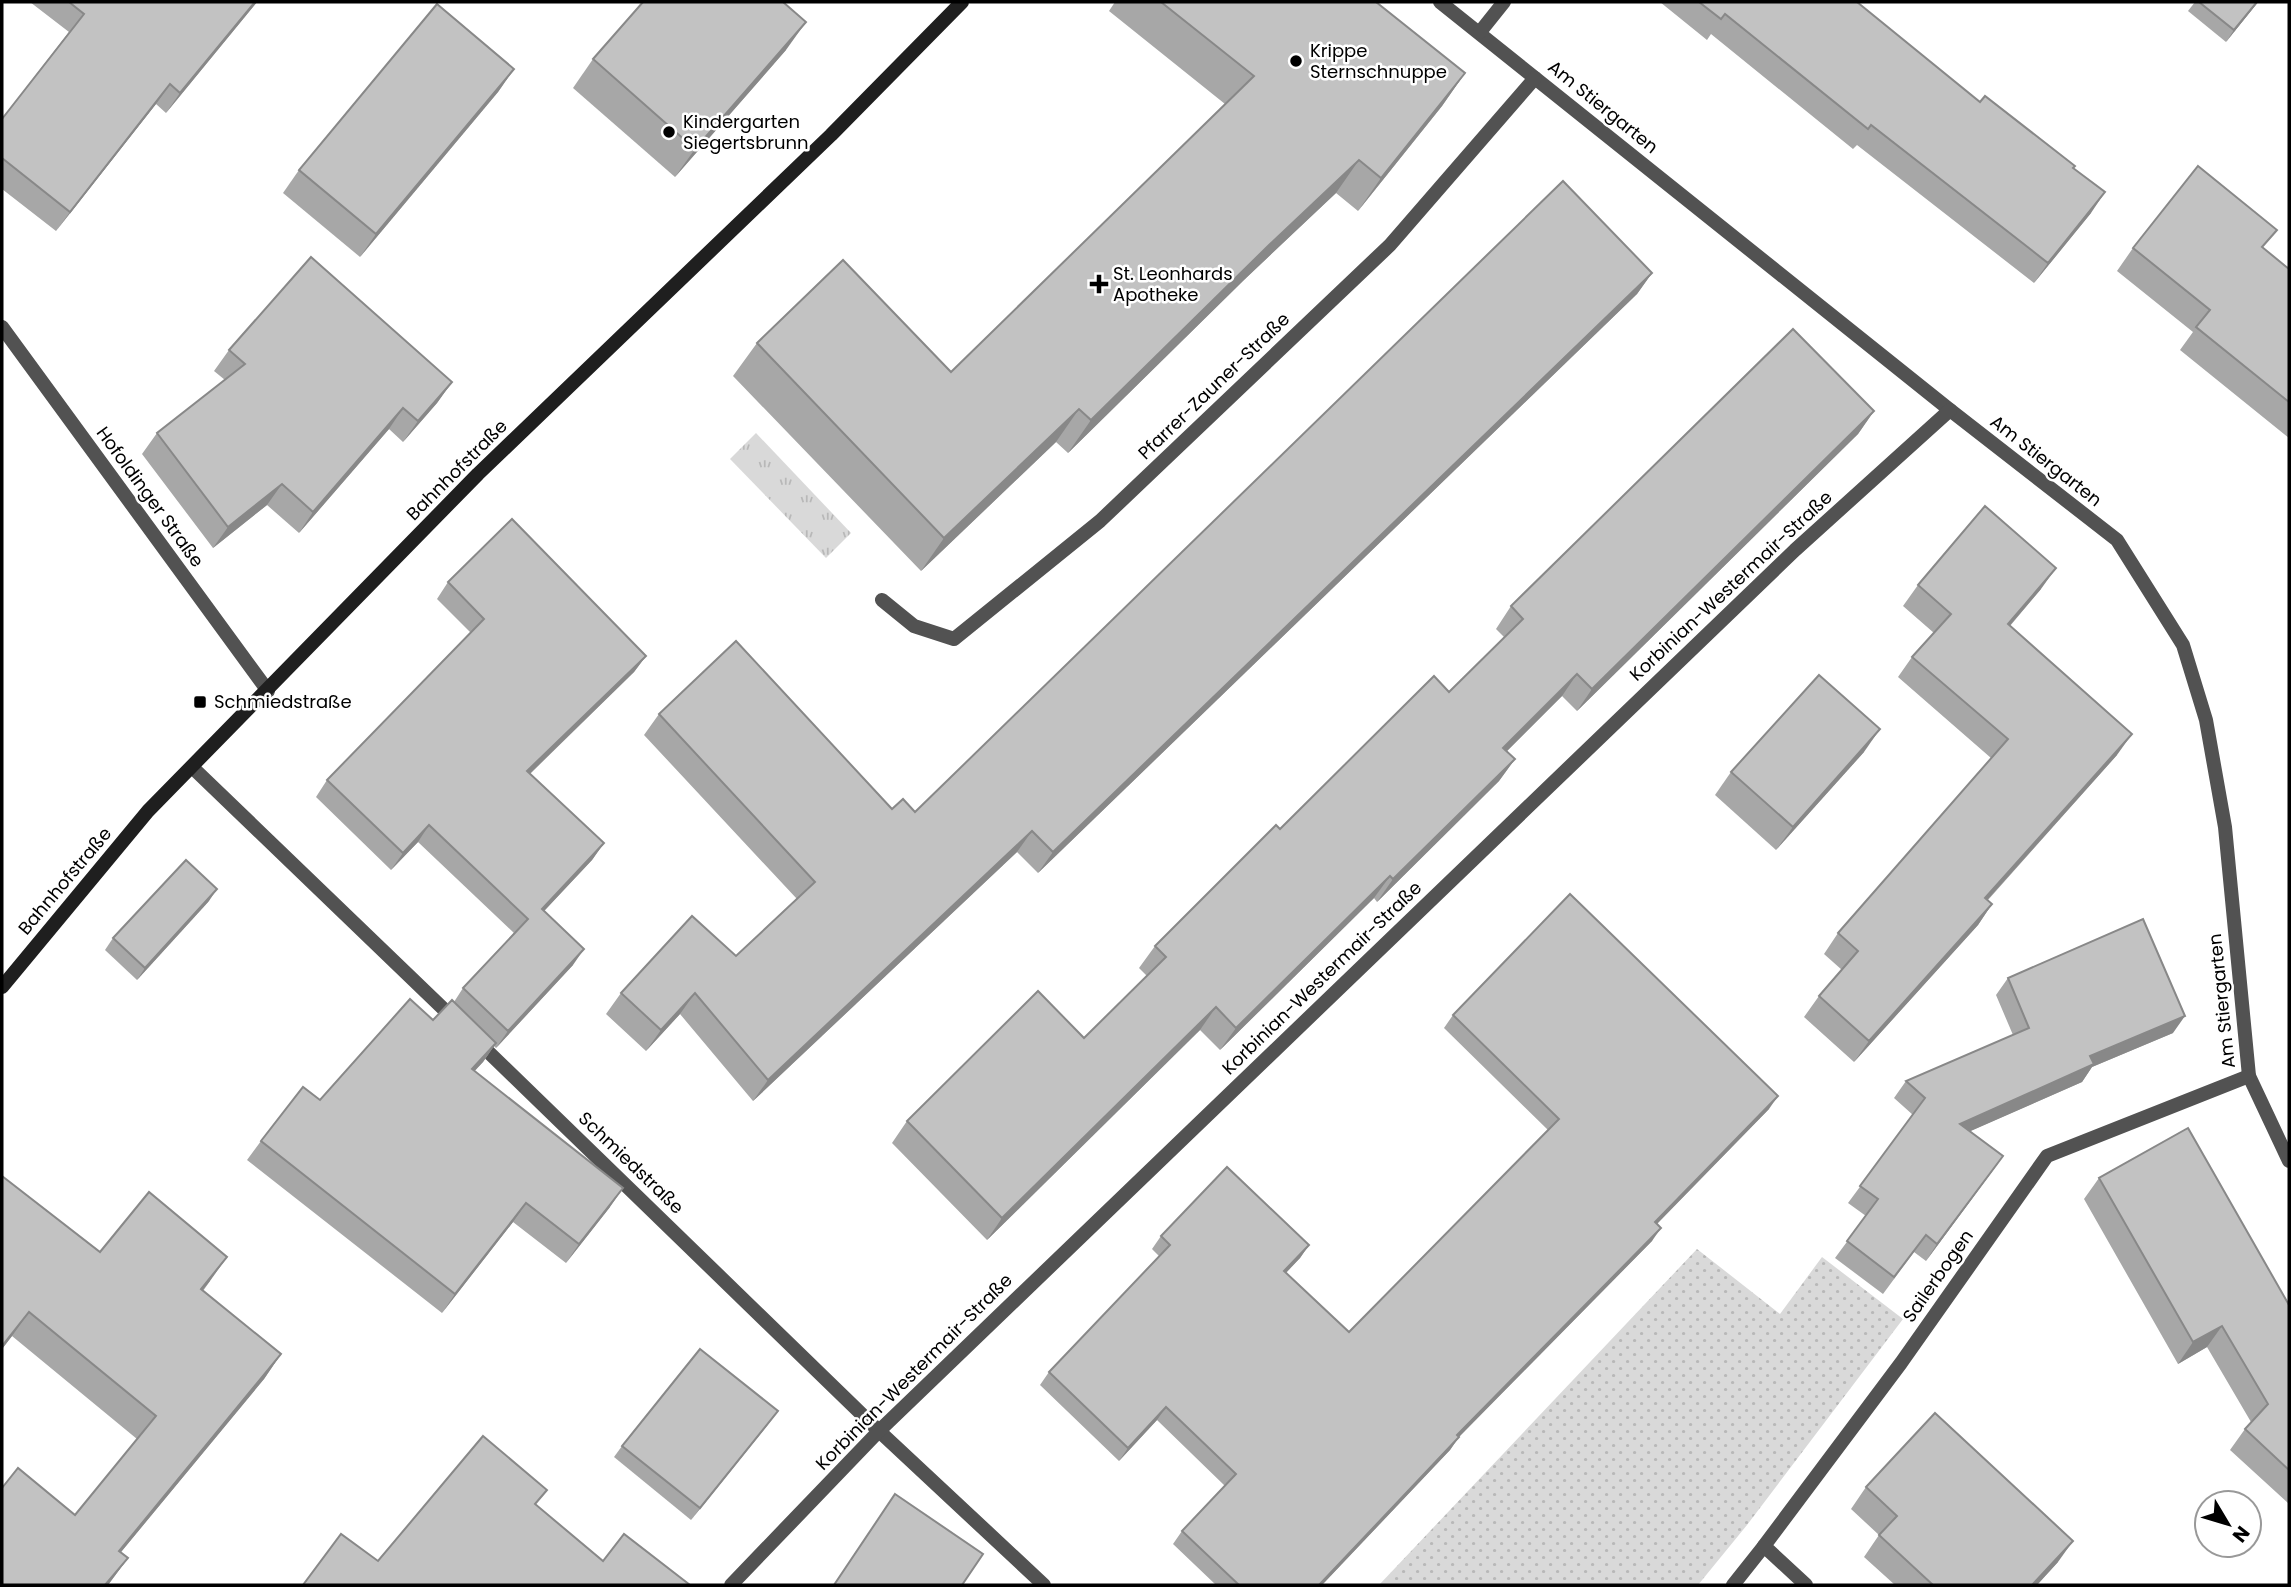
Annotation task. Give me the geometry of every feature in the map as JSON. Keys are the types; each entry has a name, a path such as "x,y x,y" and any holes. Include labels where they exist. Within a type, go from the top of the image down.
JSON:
{"street":[{"name":"Bahnhofstraße","path":"2,986 148,811 478,474 831,135 962,2"},
{"name":"Am Stiergarten","path":"1440,2 1950,410 2117,540 2183,645 2206,720 2225,827 2249,1076 2289,1161"},
{"path":"1480,32 1504,2"},
{"name":"Pfarrer-Zauner-Straße","path":"882,600 914,626 954,639 1100,521 1390,245 1535,78"},
{"name":"Hofoldinger Straße","path":"2,327 268,691"},
{"name":"Korbinian-Westermair-Straße","path":"731,1585 879,1430 1795,550 1950,410"},
{"name":"Schmiedstraße","path":"192,767 879,1430 1044,1585"},
{"name":"Sailerbogen","path":"1733,1585 1901,1363 2047,1156 2249,1076"},
{"path":"1764,1546 1807,1585"}],"green space":[{"path":"756,433 851,533 826,558 730,459"},
{"path":"1697,1249 1780,1314 1822,1257 1903,1319 1747,1525 1698,1585 1379,1585"}],"building":[{"path":"69,2 255,2 180,93 170,84 70,212 2,158 2,119 84,14"},
{"name":"Kindergarten Siegertsbrunn","path":"643,2 783,2 806,22 695,149 593,59"},
{"path":"1161,2 1376,2 1465,73 1381,178 1359,160 1091,420 1079,409 944,538 757,343 843,260 951,372 1254,76"},
{"path":"1699,2 1857,2 1980,102 1985,96 2105,192 2048,263 1871,125 1868,129 1725,14 1721,19"},
{"path":"2199,2 2257,2 2234,30"},
{"path":"437,4 514,69 376,234 299,170"},
{"path":"2198,166 2277,230 2262,247 2289,269 2289,402 2196,327 2210,310 2133,248"},
{"path":"1563,181 1652,273 1053,852 1032,831 768,1080 695,993 661,1030 621,993 692,916 736,956 815,882 659,714 736,641 892,809 903,799 915,812"},
{"path":"311,257 452,382 418,421 403,408 313,512 282,484 228,527 157,433 245,364 229,350"},
{"path":"1793,329 1874,411 1592,689 1577,674 1503,748 1515,759 1393,879 1390,876 1236,1028 1216,1007 1002,1218 907,1121 1038,991 1084,1038 1166,957 1155,946 1276,825 1280,829 1434,676 1449,692 1523,619 1511,606"},
{"path":"1985,506 2056,568 2008,624 2132,734 1985,898 1992,904 1869,1041 1819,996 1858,951 1838,933 2008,739 1912,657 1951,614 1918,585"},
{"path":"512,519 646,656 527,771 604,843 542,909 584,949 508,1031 463,988 528,919 429,825 403,853 327,780 484,619 448,582"},
{"path":"1819,675 1880,729 1793,827 1731,772"},
{"path":"186,860 217,889 145,968 113,938"},
{"path":"1570,894 1778,1096 1655,1222 1661,1228 1457,1435 1459,1437 1319,1585 1239,1585 1182,1531 1236,1474 1166,1407 1128,1448 1049,1372 1170,1245 1161,1236 1227,1167 1309,1245 1284,1271 1349,1332 1559,1119 1453,1015"},
{"path":"2143,919 2185,1016 2090,1056 2094,1064 1960,1124 2003,1156 1937,1244 1926,1235 1894,1277 1847,1241 1878,1199 1860,1186 1925,1098 1906,1081 2029,1028 2008,978"},
{"path":"410,999 433,1020 452,1000 496,1043 472,1069 623,1188 579,1244 526,1203 455,1294 261,1141 303,1087 320,1100"},
{"path":"2188,1128 2289,1305 2289,1470 2245,1429 2268,1404 2222,1326 2193,1342 2099,1178"},
{"path":"2,1176 100,1252 149,1192 227,1257 201,1289 281,1354 119,1551 128,1558 105,1585 2,1585 2,1488 18,1468 75,1515 156,1416 29,1312 2,1346"},
{"path":"700,1349 778,1411 700,1508 622,1446"},
{"path":"1935,1413 2073,1541 2032,1585 1933,1585 1879,1535 1897,1516 1866,1487"},
{"path":"483,1436 547,1490 535,1504 603,1561 624,1534 690,1585 303,1585 341,1534 378,1561"},
{"path":"895,1494 983,1554 962,1585 834,1585"}],"place":[{"name":"Krippe Sternschnuppe","path":"1296,61"},
{"name":"Kindergarten Siegertsbrunn","path":"669,132"},
{"name":"St. Leonhards Apotheke","path":"1099,284"},
{"name":"Schmiedstraße","path":"200,702"}]}
